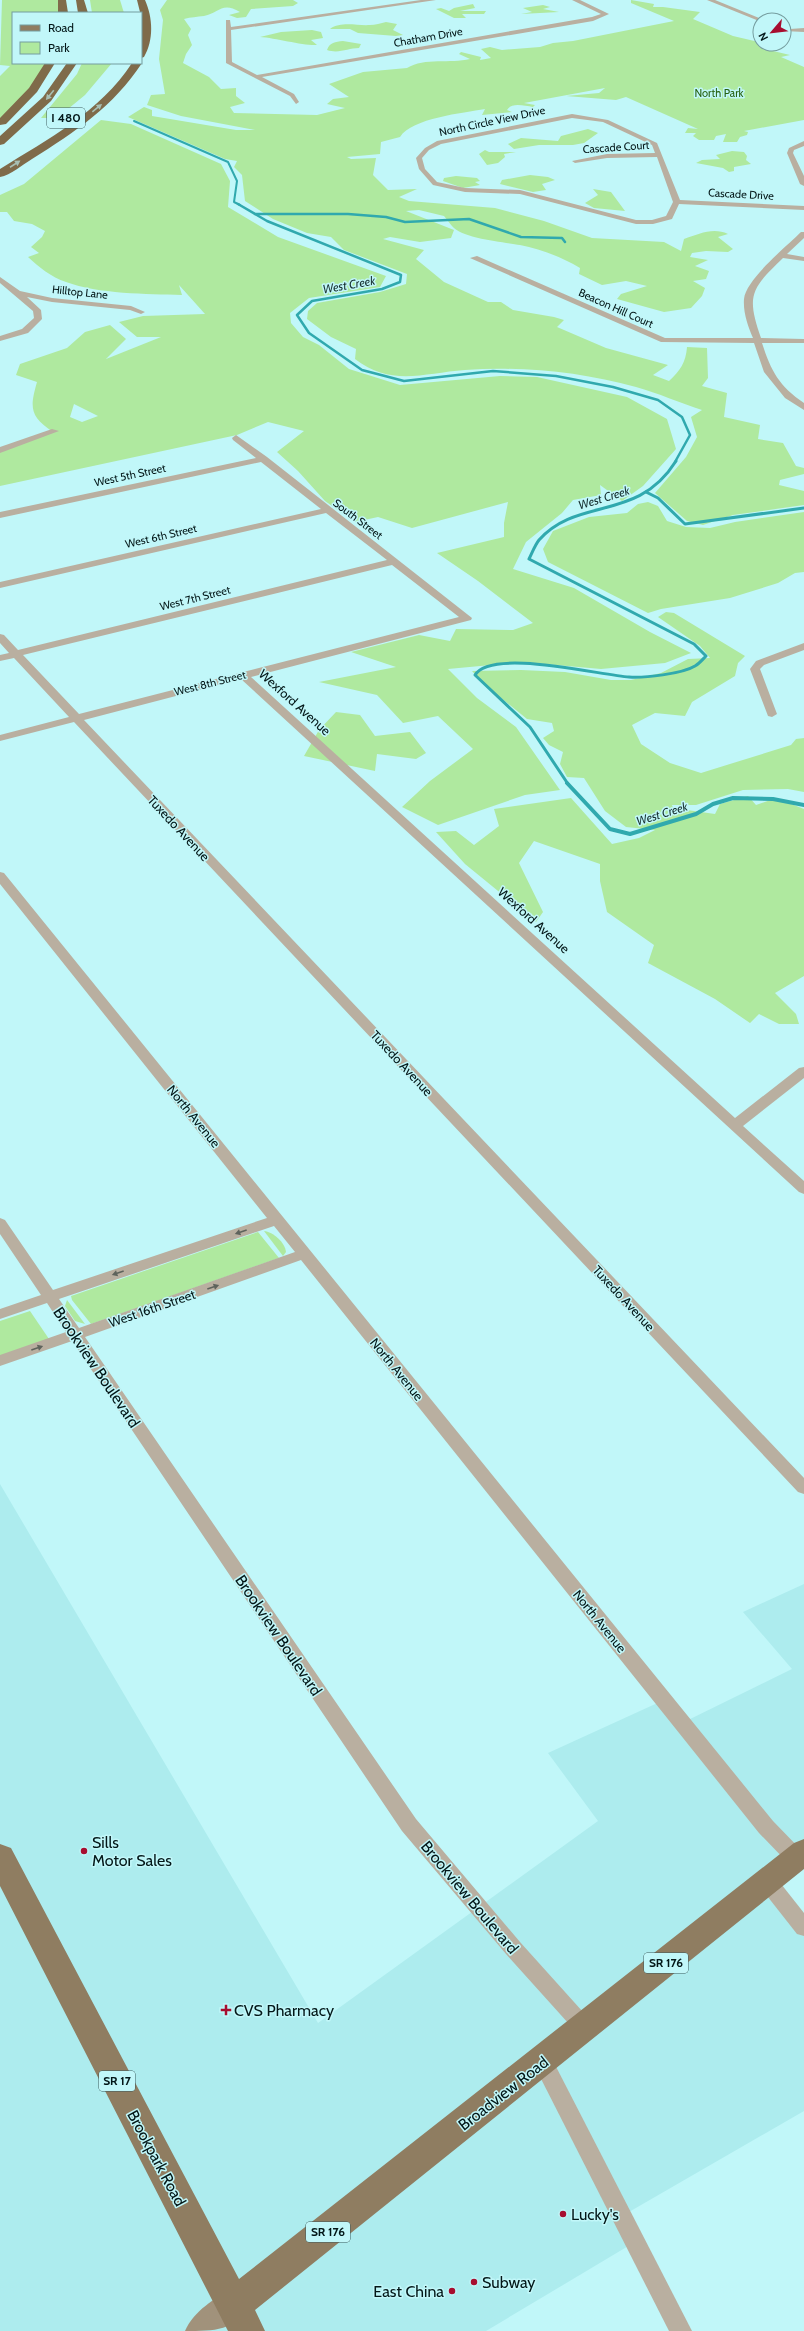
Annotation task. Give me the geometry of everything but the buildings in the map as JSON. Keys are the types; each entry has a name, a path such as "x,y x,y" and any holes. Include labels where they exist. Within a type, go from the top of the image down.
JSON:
{"highway":[{"path":"62,0 63,12"},
{"path":"80,0 83,12"},
{"path":"131,0 135,10"},
{"path":"141,0 145,10 147,27 142,50"},
{"path":"0,124 33,90 49,64"},
{"name":"I 480","path":"0,142 48,98 71,64"},
{"path":"0,174 98,107 120,86 136,64"},
{"name":"I 480","path":"0,162 38,137"}],"main road":[{"name":"Broadview Road","path":"201,2331 241,2318 543,2062 800,1855"},
{"name":"Brookpark Road","path":"0,1857 241,2318"}],"street":[{"path":"229,29 433,0"},
{"name":"Chatham Drive","path":"254,77 606,16 605,13 575,0"},
{"path":"710,0 752,16"},
{"path":"228,21 229,63 292,95 296,102"},
{"path":"792,30 804,30"},
{"name":"North Circle View Drive","path":"660,155 655,144 606,120 589,116 572,116 439,142 426,149 419,158 422,169 435,184 450,188 520,192 617,219 636,222 653,222 669,217 677,202"},
{"path":"804,143 796,146 790,153 804,184"},
{"path":"660,155 677,202"},
{"name":"Cascade Court","path":"574,161 606,156 660,155"},
{"name":"Cascade Drive","path":"677,202 804,208"},
{"path":"803,405 775,382 767,370 749,315 748,298 759,277 784,256 804,234"},
{"path":"784,256 804,259"},
{"name":"Beacon Hill Court","path":"474,258 664,340 804,341"},
{"path":"0,279 37,310 38,319 25,331 0,339"},
{"name":"Hilltop Lane","path":"17,293 65,302 131,308 141,312"},
{"path":"37,310 65,302"},
{"path":"0,450 55,431"},
{"name":"South Street","path":"236,438 466,618"},
{"path":"4,440 11,446"},
{"name":"West 5th Street","path":"0,515 264,459"},
{"name":"West 6th Street","path":"0,586 327,510"},
{"name":"West 7th Street","path":"0,658 395,562"},
{"name":"West 8th Street","path":"0,738 466,618"},
{"name":"Tuxedo Avenue","path":"0,637 804,1488"},
{"path":"772,714 755,669 760,663 802,649"},
{"name":"Wexford Avenue","path":"243,675 804,1189"},
{"name":"North Avenue","path":"0,876 278,1219 304,1254 766,1827 800,1855"},
{"path":"735,1125 804,1071"},
{"path":"0,1314 278,1219"},
{"name":"Brookview Boulevard","path":"0,1223 50,1296 75,1336 409,1825 513,1948 585,2028"},
{"name":"West 16th Street","path":"0,1361 75,1336 304,1254"},
{"path":"767,1882 804,1928"},
{"path":"543,2062 681,2331"}],"shaded area":[{"path":"0,1484 318,2023 598,1821 548,1753 664,1700 682,1723 792,1669 743,1612 804,1584 804,1852 767,1882 804,1928 804,2111 622,2216 635,2242 486,2331 0,2331"}],"green space":[{"path":"2,0 62,0 63,12 12,12 12,64 49,64 0,124 0,76 10,66 0,65"},
{"path":"90,0 120,0 124,12 92,12"},
{"name":"North Park","path":"167,0 293,0 298,3 293,6 251,9 246,17 237,18 229,15 240,12 234,9 225,8 209,15 184,19 191,29 188,35 192,45 186,54 183,63 209,77 221,89 236,88 236,96 245,103 230,107 234,113 317,115 345,108 327,104 333,99 349,97 329,84 363,72 407,68 430,62 470,59 459,54 461,52 481,57 480,60 491,58 481,49 490,47 502,50 540,47 553,43 573,41 674,21 631,3 631,0 654,4 653,7 700,12 693,19 733,36 752,40 752,52 777,52 790,55 781,57 804,67 804,120 744,131 748,132 747,135 740,137 737,142 723,142 726,134 716,136 714,140 699,140 693,136 696,133 685,133 688,128 698,129 626,97 616,100 566,96 599,93 605,88 524,103 535,105 533,107 515,105 507,110 512,112 482,115 485,109 439,117 415,125 400,137 381,142 380,154 347,157 351,159 376,158 373,175 388,190 417,189 399,197 409,201 495,208 544,221 592,238 664,242 681,251 684,239 711,231 728,234 718,237 733,249 728,252 706,251 692,253 690,257 708,260 695,266 709,271 706,279 693,281 705,288 702,296 691,308 664,312 617,299 621,294 647,286 626,281 602,285 579,274 580,268 543,251 465,234 452,226 444,216 419,210 406,211 454,230 451,238 420,242 390,237 383,239 424,250 416,259 444,282 488,302 501,302 513,310 564,320 557,327 606,348 668,365 653,375 669,381 682,366 687,347 707,348 708,378 702,386 727,393 724,417 760,425 758,439 783,443 796,466 804,468 804,474 780,480 779,485 804,491 804,505 733,515 703,525 687,521 655,493 686,457 697,437 691,417 702,410 644,389 594,377 551,371 486,369 395,376 368,368 355,359 356,349 331,337 307,319 308,311 317,303 380,292 406,284 407,274 344,250 331,237 307,233 273,219 245,201 242,175 234,167 237,161 225,159 128,117 144,107 152,110 152,116 236,130 255,130 181,116 147,105 151,95 165,94 159,59 163,20 160,10"},
{"path":"473,4 475,8 460,11 486,11 484,14 462,14 466,18 454,18 436,9 441,8 449,11 454,8"},
{"path":"543,5 550,7 543,9 559,12 521,14 532,12 523,8"},
{"path":"386,22 397,24 393,30 403,35 396,36 358,33 350,29 330,29 344,24 372,25"},
{"path":"312,30 321,32 323,38 311,40 317,45 260,37 281,32"},
{"path":"343,41 361,44 359,48 339,51 327,50 331,44"},
{"path":"82,64 111,64 85,95 57,118 41,118 77,74"},
{"path":"101,120 131,124 221,164 230,181 228,207 278,237 386,276 380,287 309,298 290,313 291,323 303,337 319,345 349,369 400,385 500,376 537,377 627,397 667,419 676,449 643,486 622,501 600,485 601,495 573,500 562,513 526,542 513,569 574,588 650,632 691,653 665,663 601,669 522,662 448,669 477,698 516,727 560,790 525,795 438,825 402,807 430,781 473,749 438,716 403,723 377,695 319,682 396,667 351,652 419,635 450,641 456,629 513,630 533,623 478,581 437,553 504,537 504,523 508,502 412,528 378,517 355,522 325,501 298,471 277,452 304,431 268,422 237,435 0,486 0,451 53,432 39,421 33,410 33,398 37,382 16,375 20,364 67,348 85,332 110,325 126,339 106,359 161,337 137,337 119,322 143,316 205,314 179,285 182,295 138,294 93,289 66,282 55,277 36,264 28,257 39,253 31,247 42,237 45,231 32,224 14,221 7,212 0,212 0,195 24,184","holes":["74,404 98,416 82,422 70,417"]},
{"path":"588,129 598,133 584,143 573,145 539,145 514,149 508,144 521,138 558,141 561,136"},
{"path":"485,150 489,152 516,152 504,154 505,157 498,163 487,165 479,154"},
{"path":"732,151 744,152 747,156 746,160 751,164 734,167 734,171 729,172 723,168 696,163 702,160 720,159 716,155"},
{"path":"530,175 548,177 555,180 542,184 546,190 533,192 500,184 502,180"},
{"path":"456,176 477,178 480,181 475,182 480,185 463,188 443,181 444,178"},
{"path":"593,189 611,192 625,211 594,208 585,203 598,195"},
{"path":"648,502 658,506 667,521 686,527 710,528 735,522 804,512 804,572 795,573 778,583 730,598 661,609 648,613 548,562 543,549 553,531 589,517 627,513 638,504"},
{"path":"666,612 674,613 745,656 738,663 735,676 692,702 685,716 655,713 632,725 641,744 670,763 701,773 791,745 796,739 804,738 804,792 788,789 743,790 696,805 672,805 673,808 715,814 720,804 748,796 756,805 776,798 804,809 804,976 775,993 796,1014 799,1024 779,1024 759,1014 750,1023 715,999 648,963 654,945 607,912 600,881 600,864 534,841 519,863 543,912 536,922 465,864 436,832 456,831 474,845 499,826 494,809 571,798 612,844 639,838 655,830 626,827 605,811 584,778 567,777 560,764 563,752 549,745 543,738 554,731 552,723 527,719 485,685 472,671 521,670 565,672 611,680 631,680 661,673 688,659 710,658 700,646 658,617"},
{"path":"336,712 360,715 375,736 410,732 426,753 416,759 377,754 375,771 304,756 319,730"},
{"path":"264,1231 271,1233 281,1241 286,1252 283,1256"},
{"path":"258,1232 279,1258 91,1324 72,1300 71,1296"},
{"path":"67,1300 85,1324 75,1321 65,1306"},
{"path":"30,1311 49,1339 0,1356 0,1321"}],"waterway":[{"name":"West Creek","path":"134,121 228,162 237,181 234,202 238,204"},
{"name":"West Creek","path":"238,204 255,214"},
{"path":"255,214 348,214 386,217 405,222 469,219 521,237 562,238 565,242"},
{"name":"West Creek","path":"255,214 267,221 401,275 400,282 382,289 312,301 297,315 309,333 362,370 404,381 493,371 556,376 613,387 658,400 682,417 690,435 675,462"},
{"name":"West Creek","path":"568,784 530,727 475,675 485,667 502,664 523,663 571,668 629,677 644,677 663,675 689,669 698,664 706,656 694,644 529,559 539,540 554,527 571,518 626,502 644,493 661,480 676,461"},
{"path":"646,492 658,498 685,524 804,508"},
{"name":"West Creek","path":"567,783 610,829 630,834 696,814 713,804 733,798 773,799 804,805"}],"place":[{"name":"Sills Motor Sales","path":"84,1851"},
{"name":"CVS Pharmacy","path":"226,2010"},
{"name":"Lucky's","path":"563,2214"},
{"name":"Subway","path":"474,2282"},
{"name":"East China","path":"452,2291"}]}
